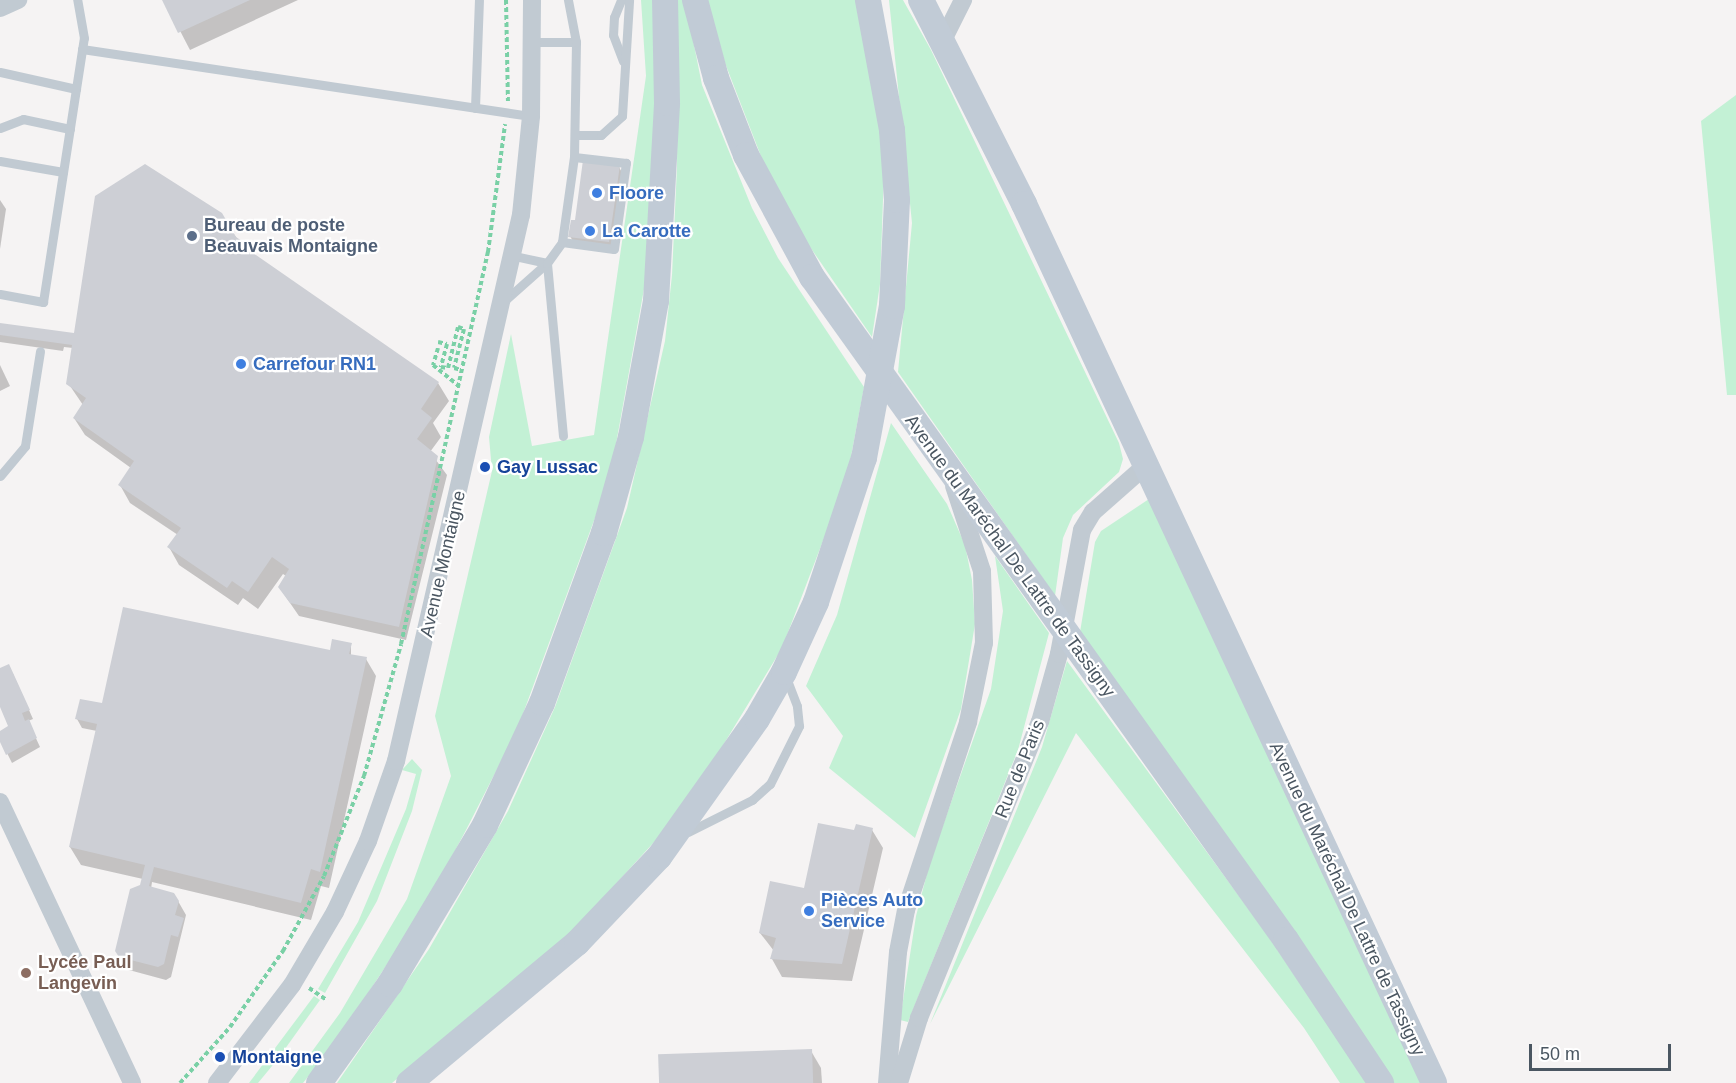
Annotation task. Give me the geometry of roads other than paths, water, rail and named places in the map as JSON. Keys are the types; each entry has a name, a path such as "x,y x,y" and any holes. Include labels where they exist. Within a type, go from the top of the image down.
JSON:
{"main road":[{"path":"319,1083 405,961 484,825 542,703 604,533 631,437 655,309 667,115 665,0"},
{"name":"Avenue du Maréchal De Lattre de Tassigny","path":"695,0 716,78 749,163 796,251 852,337 1298,957 1381,1083"},
{"path":"409,1083 570,949 659,857 720,776 784,672 816,602 847,517 884,358 897,209 885,79 868,0"},
{"name":"Avenue du Maréchal De Lattre de Tassigny","path":"921,0 1024,204 1144,467 1434,1083"}],"street":[{"path":"0,8 18,0"},
{"name":"Avenue Montaigne","path":"217,1083 265,1023 313,951 347,887 380,809 407,718 513,256 531,116 532,0"},
{"path":"943,40 963,0"},
{"path":"887,1083 898,952 906,910 968,722 984,643 986,606 979,555 947,467"},
{"name":"Rue de Paris","path":"899,1083 919,1018 1040,722 1059,654 1082,530 1093,512 1144,467"},
{"path":"0,802 132,1083"}],"lane":[{"path":"0,294 43,302 82,49 84,30 76,0"},
{"path":"476,108 479,0"},
{"path":"504,301 547,264 562,243 575,135 576,42 568,0"},
{"path":"621,0 614,17 613,35 623,61"},
{"path":"575,135 601,135 620,120 623,111 623,61 629,39 628,0"},
{"path":"880,0 885,79"},
{"path":"533,42 576,42"},
{"path":"82,49 531,116"},
{"path":"0,72 76,88"},
{"path":"0,128 23,119 70,129"},
{"path":"562,243 614,249 623,185 626,163 574,157"},
{"path":"0,161 63,172"},
{"path":"513,256 547,264"},
{"path":"547,264 563,436"},
{"path":"0,476 25,446 40,351"},
{"path":"659,857 692,829 752,800 770,784 799,726 797,706 784,672"}],"place":[{"name":"Floore","path":"597,193"},
{"name":"La Carotte","path":"590,231"},
{"name":"Bureau de poste Beauvais Montaigne","path":"192,236"},
{"name":"Carrefour RN1","path":"241,364"},
{"name":"Gay Lussac","path":"485,467"},
{"name":"Pièces Auto Service","path":"809,911"},
{"name":"Lycée Paul Langevin","path":"26,973"},
{"name":"Montaigne","path":"220,1057"}]}
